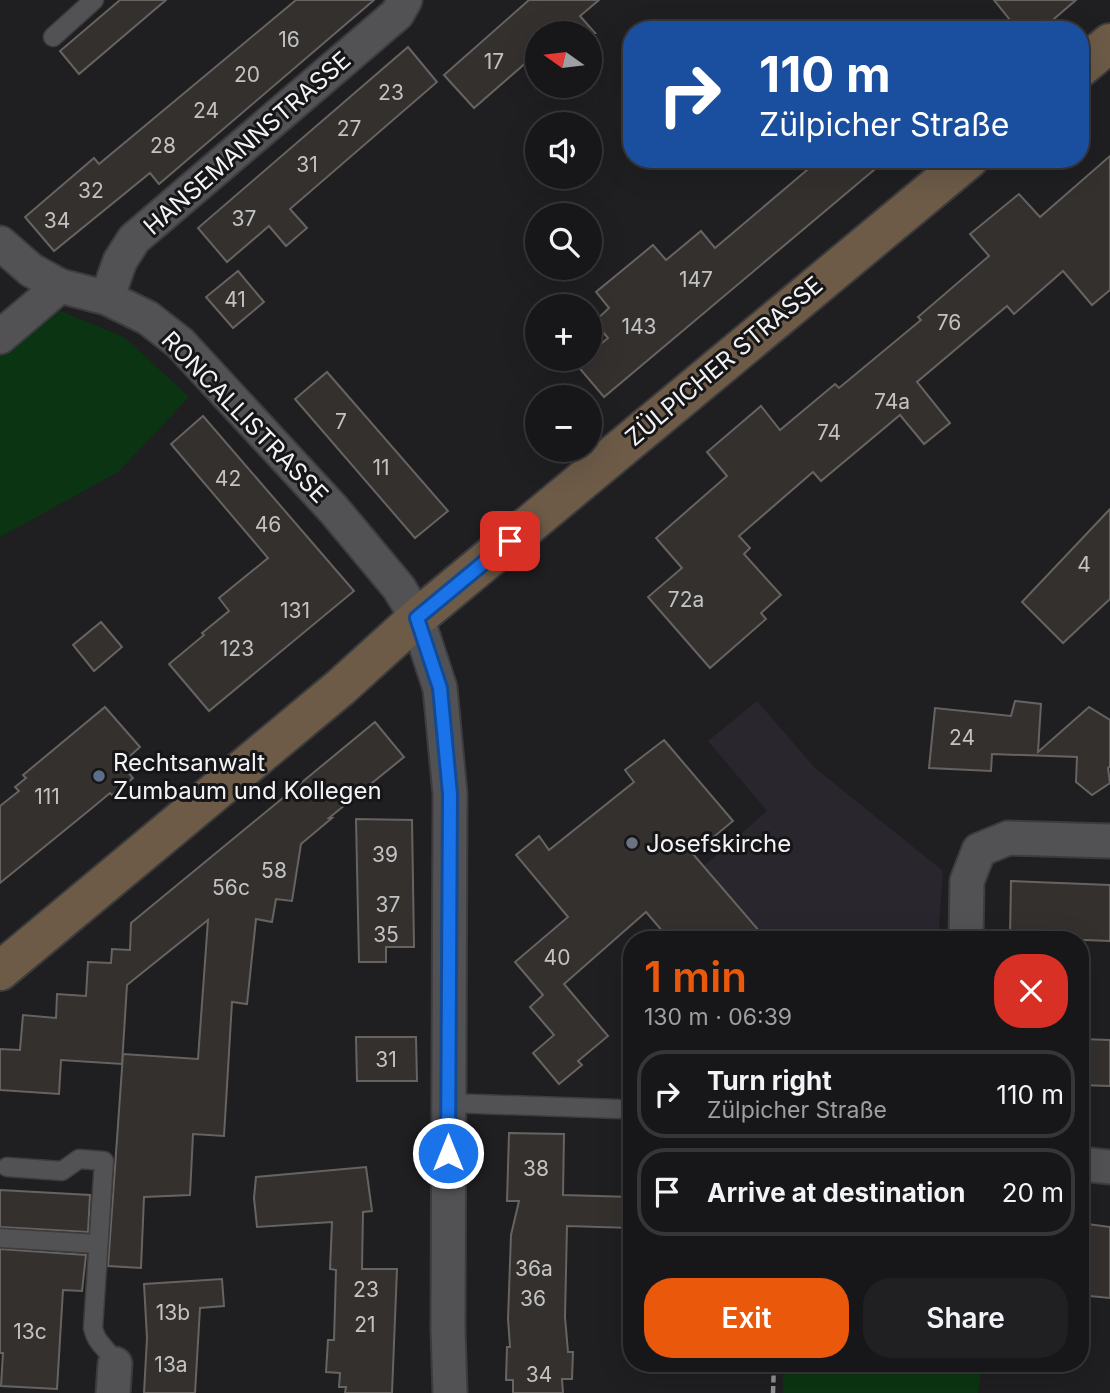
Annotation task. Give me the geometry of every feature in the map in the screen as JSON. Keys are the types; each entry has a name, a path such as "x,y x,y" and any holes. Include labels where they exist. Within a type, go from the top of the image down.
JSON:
{"street":[{"name":"HANSEMANNSTRASSE","path":"107,298 120,261 134,239 397,14 405,0"},
{"path":"1089,60 1110,43"},
{"name":"ZÜLPICHER STRASSE","path":"0,971 341,687 417,618 958,168"},
{"name":"RONCALLISTRASSE","path":"0,243 31,270 60,286 107,298 148,318 180,343 334,510 399,588 417,618 440,688 450,794 450,1393"},
{"path":"0,337 60,286"},
{"path":"966,931 967,880 979,850 1008,838 1110,841"},
{"path":"1089,1165 1110,1167"}],"lane":[{"path":"53,37 94,0"},
{"path":"449,1102 619,1109"},
{"path":"7,1167 62,1171 79,1159 104,1161 93,1328 96,1340 111,1354 114,1378"},
{"path":"0,1238 98,1244"}],"path":[{"path":"774,1372 774,1393"}],"shaded area":[{"path":"757,701 815,768 943,871 939,931 662,931 637,901 693,854 704,866 767,811 708,741"}],"green space":[{"path":"43,304 124,337 189,397 118,472 0,537 0,342"},
{"path":"783,1372 981,1372 978,1393 783,1393"}],"building":[{"path":"120,0 166,0 79,74 60,51"},
{"path":"296,0 374,0 159,184 150,173 54,251 25,217 94,158 99,164"},
{"path":"529,0 599,0 580,16 584,21 525,21 525,63 474,108 444,75"},
{"path":"994,0 1076,0 1052,21 1011,21"},
{"path":"408,47 437,82 290,209 307,228 286,246 269,226 227,262 198,228"},
{"path":"1110,156 1110,290 1092,305 1063,271 1014,314 1007,306 917,382 950,423 924,444 900,415 821,481 813,472 739,536 750,548 744,554 781,595 761,613 766,619 710,668 648,597 682,568 656,538 727,476 707,452 761,406 780,430 835,384 839,388 921,320 918,317 989,256 970,234 1019,194 1040,217"},
{"path":"809,168 876,168 604,397 602,385 594,385 582,371 602,371 602,343 608,338 602,331 602,315 609,308 602,299 602,294 596,292 653,245 666,260 701,231 715,248"},
{"path":"238,271 264,302 233,328 206,297"},
{"path":"327,372 448,511 415,538 295,399"},
{"path":"203,416 354,591 209,711 169,664 229,611 219,598 268,558 171,444"},
{"path":"1110,509 1110,599 1063,643 1022,602"},
{"path":"101,622 122,647 94,671 73,645"},
{"path":"1015,701 1041,704 1038,752 1089,707 1110,720 1110,783 1092,795 1076,782 1077,757 992,754 991,771 929,768 935,708 1011,716"},
{"path":"105,707 140,747 121,764 133,778 112,795 110,793 0,883 0,806 19,791 15,787 26,778 23,775"},
{"path":"375,722 404,757 301,844 292,901 276,899 272,922 256,919 247,1004 232,1002 224,1136 193,1134 190,1195 144,1197 141,1268 108,1266 123,1054 198,1059 208,920 127,985 122,1064 61,1060 59,1094 0,1090 0,1049 20,1050 23,1015 56,1018 57,994 86,996 88,962 111,963 112,949 130,950 131,923"},
{"name":"Josefskirche","path":"664,740 733,821 693,854 759,931 662,931 646,912 564,984 608,1036 578,1061 582,1065 559,1084 533,1053 554,1035 530,1007 543,995 515,962 568,917 516,855 539,836 549,850 634,782 625,770"},
{"path":"356,819 412,820 414,947 386,947 386,962 359,962"},
{"path":"1011,881 1110,885 1110,941 1089,940 1089,931 1010,931"},
{"path":"356,1037 416,1037 417,1081 357,1081"},
{"path":"1089,1039 1110,1040 1110,1086 1089,1085"},
{"path":"509,1133 564,1134 563,1195 623,1197 623,1228 567,1226 565,1317 568,1352 573,1352 572,1379 562,1379 563,1393 513,1393 513,1380 506,1380 507,1347 510,1347 508,1319 511,1235 519,1201 507,1201"},
{"path":"366,1167 372,1211 363,1212 362,1269 397,1269 392,1393 345,1393 346,1387 339,1387 340,1373 326,1372 328,1340 334,1340 336,1270 330,1269 332,1222 257,1227 254,1198 256,1177"},
{"path":"0,1190 90,1195 88,1232 0,1227"},
{"path":"1089,1224 1110,1227 1110,1298 1089,1296"},
{"path":"0,1249 86,1255 82,1291 63,1290 57,1389 1,1386 3,1353 0,1353"},
{"path":"222,1279 224,1306 200,1308 195,1393 144,1393 147,1338 144,1284"}],"place":[{"name":"Rechtsanwalt Zumbaum und Kollegen","path":"99,776"},
{"name":"Josefskirche","path":"632,843"}],"route":[{"path":"448,1153 450,794 440,688 417,618 510,541"}]}
